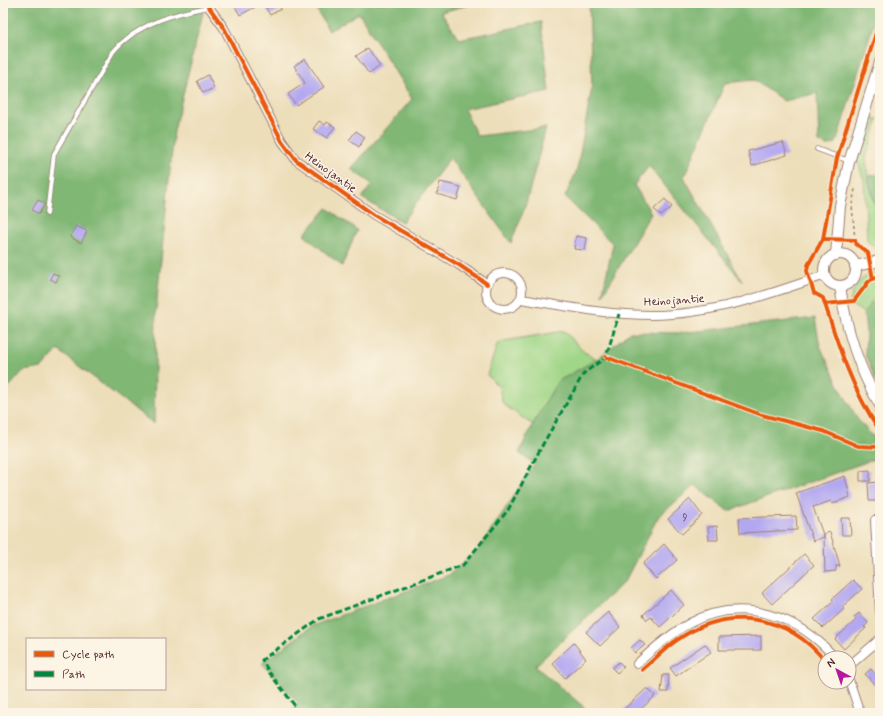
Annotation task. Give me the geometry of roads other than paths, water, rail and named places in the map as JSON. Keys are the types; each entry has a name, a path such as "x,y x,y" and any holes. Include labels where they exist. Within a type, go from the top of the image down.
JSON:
{"street":[{"name":"Heinojantie","path":"208,5 224,28 282,141 296,160 374,215 459,265 487,284"},
{"path":"836,254 840,206 850,162 880,62"},
{"path":"836,254 846,255 851,258 855,266 856,272 851,281 840,286 830,282 825,275 826,262 836,254"},
{"path":"855,266 880,261"},
{"path":"501,273 513,274 521,283 523,289 521,299 516,306 510,309 498,309 486,296 487,284 491,279 501,273"},
{"name":"Heinojantie","path":"521,299 602,312 651,315 680,314 710,310 750,301 825,275"},
{"path":"840,286 848,334 859,366 880,405"},
{"path":"875,520 880,612"},
{"path":"637,664 672,634 690,623 718,612 736,610 756,611 791,622 815,637 827,650"},
{"path":"857,659 880,638"},
{"path":"852,690 860,713"}],"lane":[{"path":"47,214 54,154 113,52 128,36 138,30 184,12 208,5"},
{"path":"817,149 850,162"}]}
